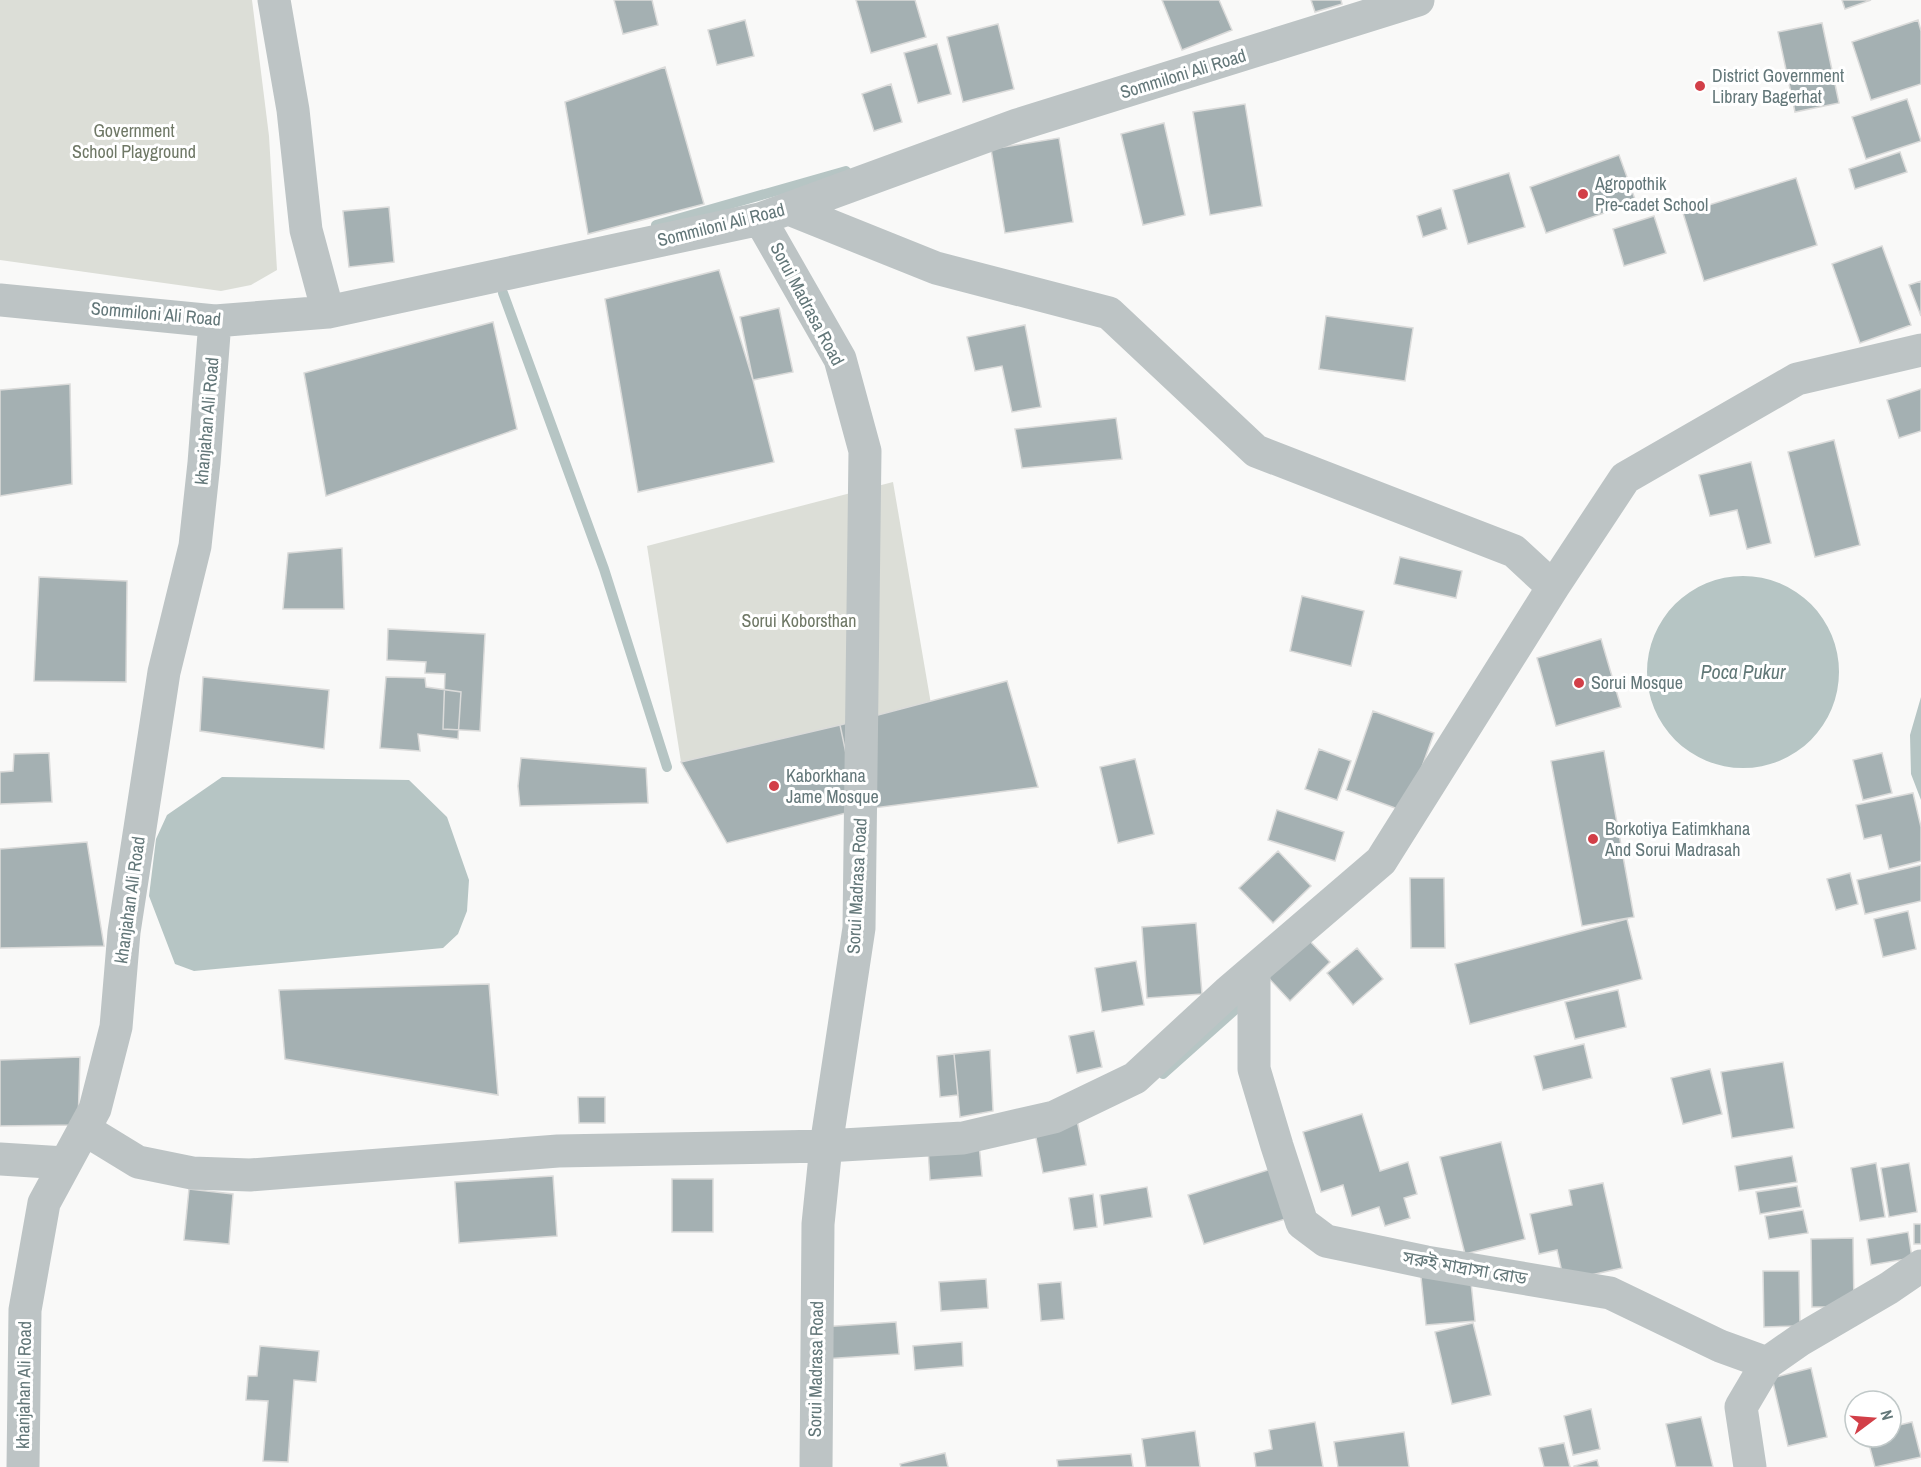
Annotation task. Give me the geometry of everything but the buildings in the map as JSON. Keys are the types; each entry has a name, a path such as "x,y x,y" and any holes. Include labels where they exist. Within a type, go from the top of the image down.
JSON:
{"street":[{"path":"274,0 293,110 306,230 328,312"},
{"name":"Sommiloni Ali Road","path":"0,300 215,321 328,312 774,214 1017,125 1418,0"},
{"path":"774,214 936,268 1109,313 1256,451 1514,551 1553,587"},
{"name":"Sorui Madrasa Road","path":"774,214 840,359 865,451 859,928 826,1146 818,1224 816,1467"},
{"name":"khanjahan Ali Road","path":"23,1467 24,1310 44,1203 95,1109 116,1027 124,932 164,672 195,546 215,321"},
{"path":"84,1129 138,1162 192,1173 250,1175 558,1151 826,1146 963,1138 1054,1117 1135,1078 1254,970 1382,861 1553,587 1625,478 1797,380 1921,350"},
{"name":"সরুই মাদ্রাসা রোড","path":"1254,970 1254,1069 1302,1222 1326,1241 1426,1262 1610,1293 1720,1346 1767,1363"},
{"path":"0,1159 65,1163"},
{"path":"1750,1467 1741,1407 1767,1363 1800,1340 1889,1288 1921,1266"}],"green space":[{"name":"Government School Playground","path":"0,0 252,0 269,136 277,270 251,285 221,291 0,260"},
{"name":"Sorui Koborsthan","path":"893,482 931,704 681,762 647,546"}],"water":[{"name":"Poca Pukur","path":"1734,576 1752,576 1780,583 1811,604 1832,635 1839,672 1832,709 1811,740 1780,761 1752,768 1734,768 1698,757 1669,733 1658,717 1651,700 1647,681 1647,663 1658,627 1682,598 1698,587 1715,580"},
{"path":"1921,697 1921,800 1911,774 1910,735"},
{"path":"222,777 409,780 447,817 469,880 467,911 458,934 443,948 194,971 175,964 149,896 156,839 167,815"}],"waterway":[{"path":"656,225 846,171"},
{"path":"503,293 604,569 667,767"},
{"path":"1163,1074 1237,1008"}],"place":[{"name":"District Government Library Bagerhat","path":"1700,86"},
{"name":"Agropothik Pre-cadet School","path":"1583,194"},
{"name":"Sorui Mosque","path":"1579,683"},
{"name":"Kaborkhana Jame Mosque","path":"774,786"},
{"name":"Borkotiya Eatimkhana And Sorui Madrasah","path":"1593,839"}]}
